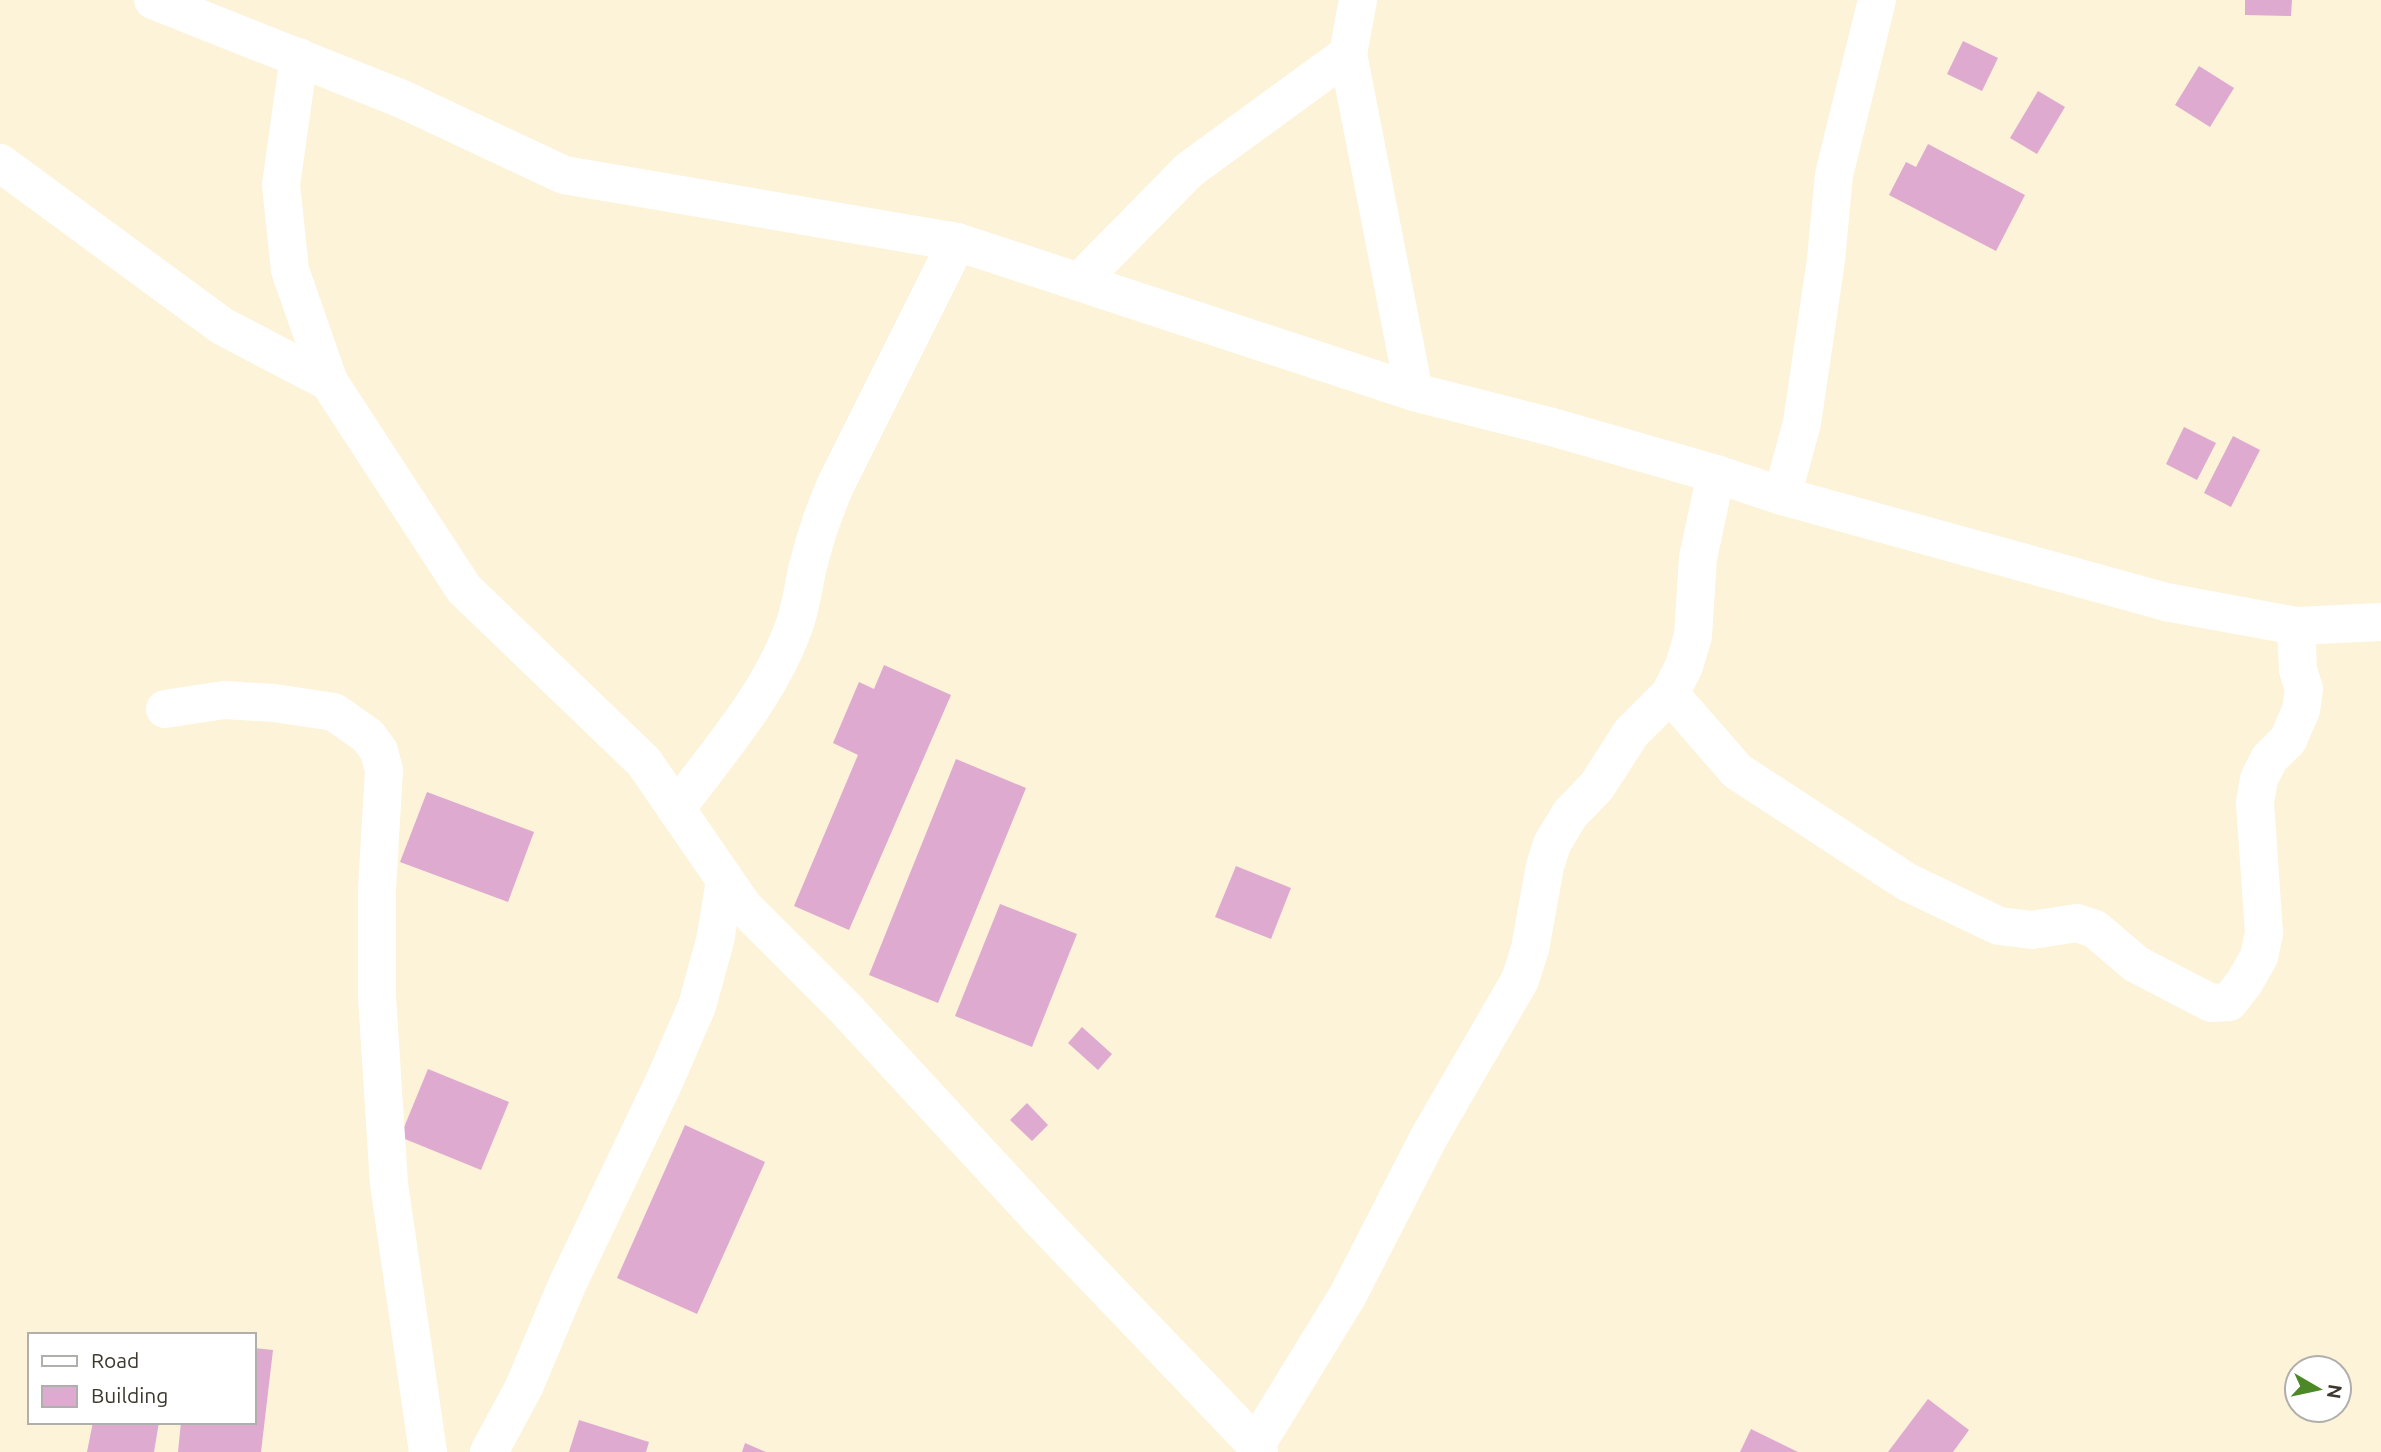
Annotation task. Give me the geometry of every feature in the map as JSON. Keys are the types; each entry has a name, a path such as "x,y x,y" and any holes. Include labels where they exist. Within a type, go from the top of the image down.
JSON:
{"street":[{"path":"153,0 402,99 564,175 957,242 1413,392 1552,427 1716,474 1782,496 2166,602 2296,626 2381,622"},
{"path":"1358,0 1348,54 1413,392"},
{"path":"1782,496 1802,423 1826,260 1834,175 1877,0"},
{"path":"1080,281 1189,170 1348,54"},
{"path":"299,57 281,185 290,270 329,382 464,589 644,762 743,906 846,1009 1257,1449 1348,1296 1429,1137 1520,980 1530,949 1545,866 1552,844 1570,814 1597,786 1631,733 1670,694 1684,666 1693,636 1699,558 1716,474"},
{"path":"0,163 222,326 329,382"},
{"path":"676,809 759,698 779,660 799,612 815,542 831,496 957,242"},
{"path":"1670,694 1737,771 1907,882 1999,926 2032,930 2077,923 2095,929 2136,964 2211,1003 2229,1002 2244,984 2259,957 2264,933 2255,803 2259,779 2269,759 2288,740 2301,710 2304,689 2298,670 2296,626"},
{"path":"165,709 224,700 274,703 334,712 368,736 379,751 384,770 377,889 377,998 389,1184 428,1452"},
{"path":"489,1452 524,1387 567,1285 697,1006 715,941 725,881"}],"building":[{"path":"2245,0 2292,0 2291,16 2245,15"},
{"path":"1963,41 1998,58 1982,91 1947,74"},
{"path":"2199,66 2234,88 2210,127 2175,105"},
{"path":"2038,91 2065,107 2037,154 2010,138"},
{"path":"1928,144 2025,195 1996,251 1889,195 1906,162 1916,167"},
{"path":"2184,427 2216,443 2197,480 2166,464"},
{"path":"2233,436 2260,450 2231,507 2204,493"},
{"path":"884,665 951,695 849,930 794,906 858,755 833,743 859,682 874,689"},
{"path":"956,759 1026,788 938,1003 869,975"},
{"path":"427,792 534,832 508,902 400,862"},
{"path":"1236,866 1291,888 1271,939 1215,917"},
{"path":"1000,904 1077,934 1032,1047 955,1016"},
{"path":"1082,1027 1112,1054 1098,1070 1068,1043"},
{"path":"428,1069 509,1102 481,1170 400,1137"},
{"path":"1027,1103 1048,1125 1032,1141 1010,1120"},
{"path":"685,1125 765,1162 697,1314 617,1278"},
{"path":"256,1348 273,1350 261,1452 178,1452 181,1424 256,1424"},
{"path":"1928,1399 1969,1430 1953,1452 1888,1452"},
{"path":"579,1420 649,1442 646,1452 569,1452"},
{"path":"93,1424 159,1424 154,1452 87,1452"},
{"path":"1751,1429 1798,1452 1740,1452"},
{"path":"745,1443 766,1452 742,1452"}]}
